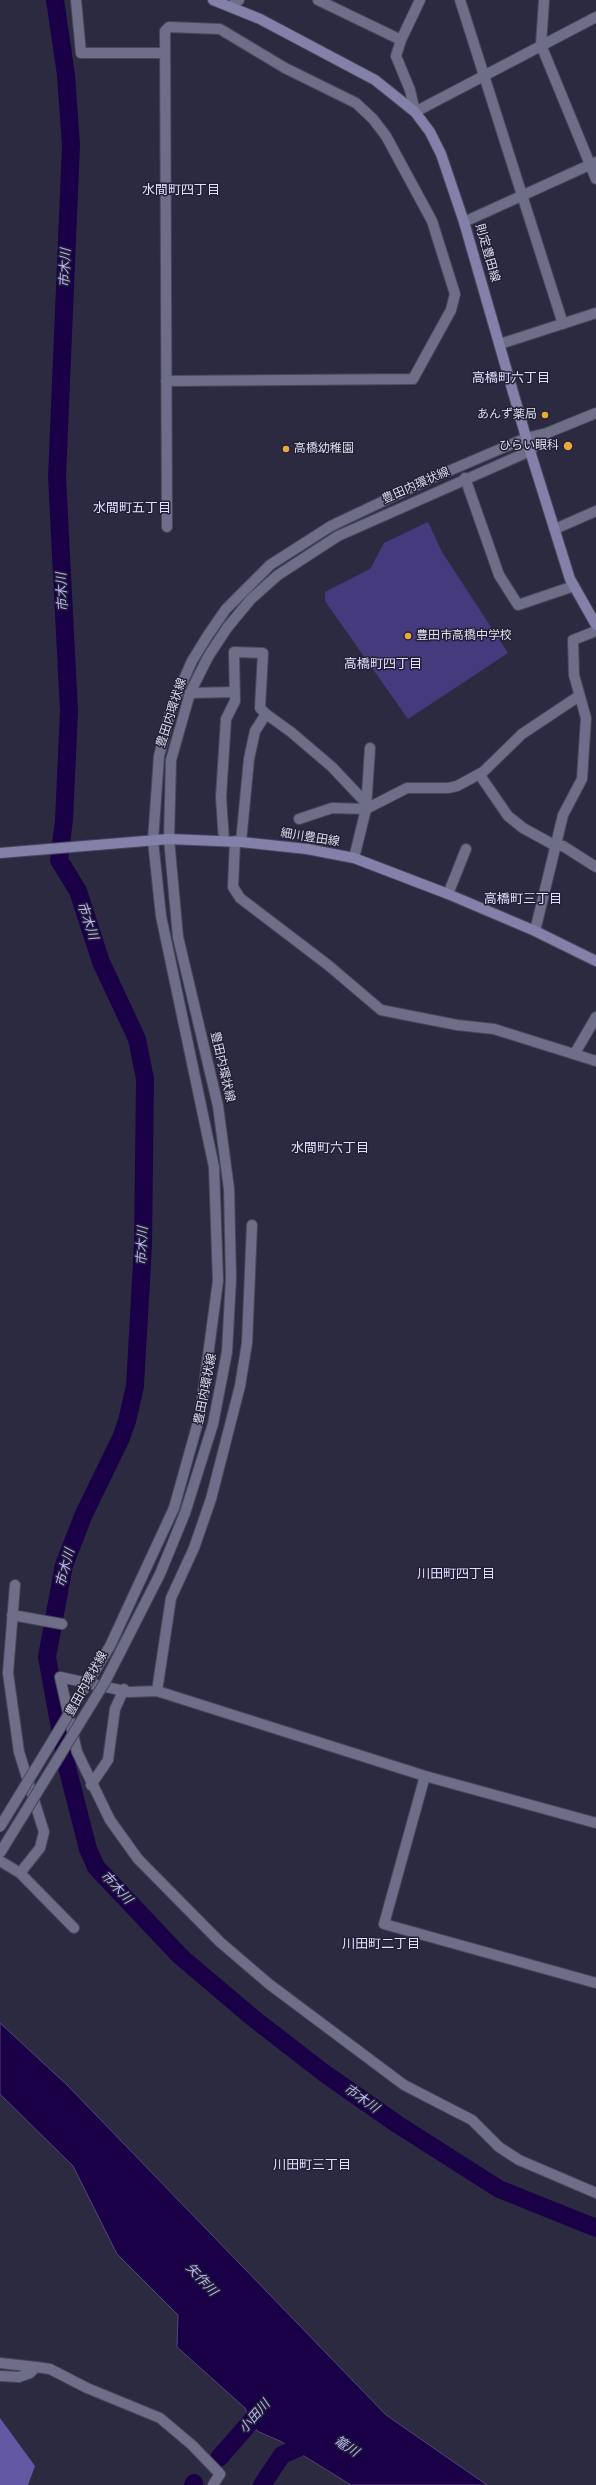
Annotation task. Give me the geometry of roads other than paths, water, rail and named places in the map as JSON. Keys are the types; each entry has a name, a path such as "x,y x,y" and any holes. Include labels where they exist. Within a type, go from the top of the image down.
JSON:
{"main road":[{"name":"則定豊田線","path":"213,0 235,3 375,80 415,112 430,132 441,154 464,222 526,438 555,530 574,586 596,625"},
{"name":"細川豊田線","path":"0,853 169,839 224,841 307,848 354,858 448,894 534,931 596,961"}],"street":[{"path":"76,0 81,53 163,53"},
{"path":"318,0 401,40"},
{"path":"420,0 401,40 396,56 410,90 415,112 596,17"},
{"path":"460,0 563,324"},
{"path":"544,0 541,46 593,163 596,179"},
{"path":"166,381 413,379 451,310 455,294 432,221 386,136 356,103 285,68 220,29 170,27 165,31 163,53 167,527"},
{"path":"464,222 593,163"},
{"path":"500,344 596,313"},
{"name":"豊田内環状線","path":"0,1826 110,1646 174,1508 200,1415 218,1273 214,1167 161,916 153,841 159,756 172,706 192,661 226,609 270,565 331,526 430,479 526,438 547,434 596,413"},
{"name":"豊田内環状線","path":"0,1853 105,1682 160,1574 186,1513 213,1424 227,1352 231,1278 229,1189 218,1106 178,937 169,839 171,760 190,693 208,657 227,628 250,599 278,575 338,536 530,450 547,434"},
{"path":"465,478 499,575 518,605 574,586"},
{"path":"555,530 596,511"},
{"path":"534,931 554,845 564,811 582,779 586,718 579,696 574,670 573,640 596,630"},
{"path":"224,841 221,797 226,719 235,700 234,652 263,653 260,708 332,767 366,806"},
{"path":"190,693 235,692"},
{"path":"299,819 332,808 366,806 404,789 448,788 479,774 522,734 579,696"},
{"path":"266,714 255,731 249,759 233,887 240,898 328,965 381,1010 457,1025 494,1029 596,1061"},
{"path":"354,858 366,806 370,748"},
{"path":"479,774 508,816 523,828 554,845 563,846 596,867"},
{"path":"448,894 466,849"},
{"path":"574,1053 596,1017"},
{"path":"157,1691 171,1598 194,1548 211,1499 240,1386 247,1343 252,1225"},
{"path":"15,1585 8,1674 19,1752 44,1832 40,1848 20,1873"},
{"path":"12,1615 62,1624"},
{"path":"596,1823 425,1776 157,1691 129,1692 124,1689 60,1677 77,1752 91,1785 110,1820 138,1858 220,1942 269,1984 404,2086 472,2120 499,2147 520,2160 596,2193"},
{"path":"91,1785 108,1760 115,1709 124,1689"},
{"path":"425,1776 384,1924 596,1983"},
{"path":"0,1861 20,1873 74,1928"},
{"path":"0,2363 50,2369 87,2388 160,2418 192,2444 220,2474 213,2485"},
{"path":"0,2376 19,2377 30,2374 36,2367"}],"water":[{"name":"矢作川","path":"0,2023 67,2085 386,2415 487,2485 351,2485 280,2441 257,2431 245,2408 177,2347 178,2315 117,2254 73,2166 0,2094"}],"waterway":[{"name":"市木川","path":"55,0 66,75 71,145 57,477 69,711 64,820 59,860 78,891 101,962 137,1039 145,1079 143,1245 135,1386 127,1421 121,1438 84,1514 64,1565 47,1657 67,1767 88,1849 96,1867 180,1956 253,2018 324,2073 397,2124 499,2189 596,2228"},
{"name":"小田川","path":"219,2458 267,2403"},
{"name":"篭川","path":"262,2485 282,2455 316,2440"}],"place":[{"name":"あんず薬局","path":"545,415"},
{"name":"ひらい眼科","path":"568,446"},
{"name":"高橋幼稚園","path":"286,449"},
{"name":"豊田市高橋中学校","path":"408,636"}],"district":[{"name":"水間町四丁目","path":"181,191"},
{"name":"高橋町六丁目","path":"511,379"},
{"name":"水間町五丁目","path":"132,509"},
{"name":"高橋町四丁目","path":"383,665"},
{"name":"高橋町三丁目","path":"523,900"},
{"name":"水間町六丁目","path":"330,1149"},
{"name":"川田町四丁目","path":"456,1575"},
{"name":"川田町二丁目","path":"381,1945"},
{"name":"川田町三丁目","path":"312,2166"}]}
